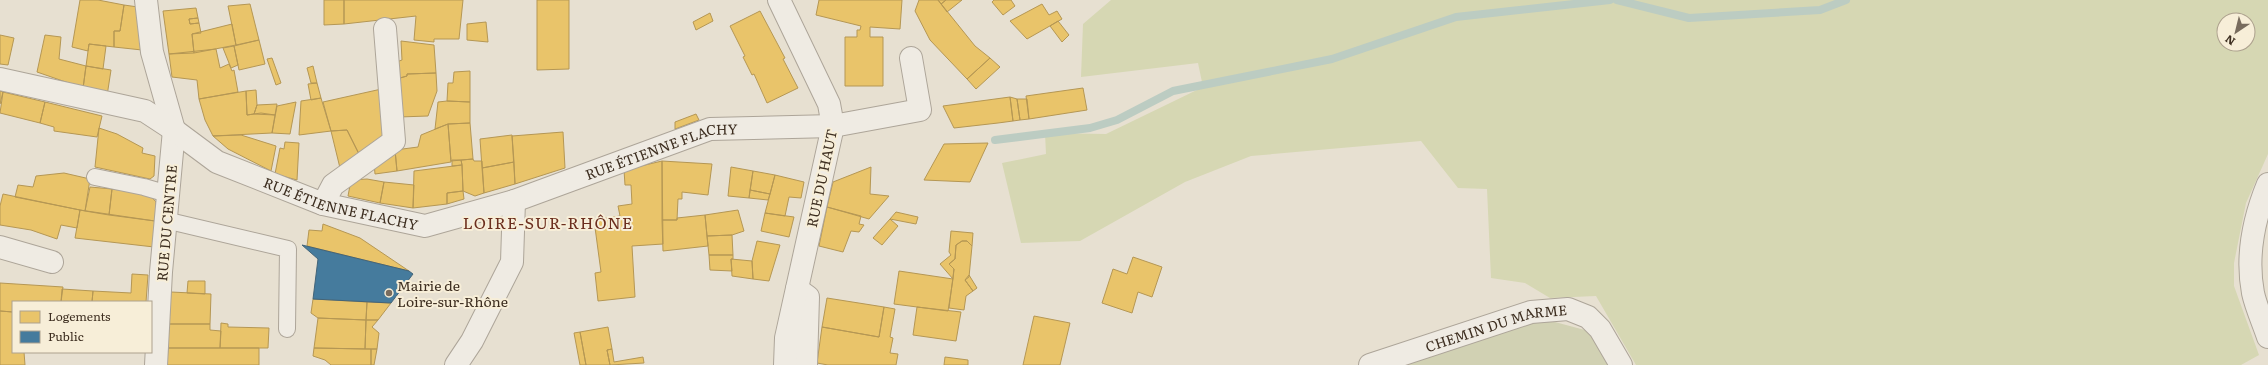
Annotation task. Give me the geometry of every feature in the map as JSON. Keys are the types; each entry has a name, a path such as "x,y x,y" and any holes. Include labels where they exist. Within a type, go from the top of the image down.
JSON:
{"street":[{"path":"146,0 152,52 174,130"},
{"name":"RUE DU HAUT","path":"779,0 829,104 833,126 786,338 785,365"},
{"path":"323,204 333,185 394,141 385,29"},
{"name":"RUE ÉTIENNE FLACHY","path":"0,79 145,112 174,130 217,162 323,204 425,226 514,201 710,129 833,126 920,110 911,58"},
{"name":"RUE DU CENTRE","path":"156,365 165,220 174,130"},
{"path":"2268,184 2255,221 2250,256 2253,293 2268,337"},
{"path":"456,365 472,341 512,262 514,201"},
{"path":"0,247 52,262"},
{"path":"797,289 808,297 806,365"},
{"name":"CHEMIN DU MARME","path":"1370,365 1531,312 1568,309 1588,317 1600,329 1621,365"}],"lane":[{"path":"95,177 144,187 168,194"},
{"path":"165,220 288,249 287,329"}],"green space":[{"path":"1111,0 2268,0 2268,154 2246,203 2234,263 2234,286 2259,355 2241,365 1636,365 1596,296 1550,298 1525,283 1491,278 1487,189 1458,188 1421,141 1251,156 1185,182 1080,241 1021,243 1002,163 1046,154 1045,133 1106,134 1203,87 1198,63 1081,77 1083,24"},
{"path":"1540,318 1596,333 1613,365 1397,365"}],"building: Logements":[{"path":"80,0 98,0 124,5 120,31 114,31 114,47 89,44 88,51 72,47"},
{"path":"324,0 344,0 344,24 324,25"},
{"path":"344,0 463,0 459,39 434,39 434,42 414,40 416,16 344,24"},
{"path":"537,0 569,0 569,69 537,70"},
{"path":"819,0 902,0 900,29 870,27 870,37 883,37 883,86 845,86 845,37 857,37 857,30 860,30 861,26 816,15"},
{"path":"919,0 938,0 975,46 990,58 967,79 930,40 915,11"},
{"path":"938,0 946,0 941,4"},
{"path":"946,0 962,0 947,12 941,4"},
{"path":"994,0 1011,0 1015,6 1003,15 992,2"},
{"path":"250,4 259,40 236,45 228,6"},
{"path":"1042,4 1049,15 1057,11 1062,19 1027,39 1010,21"},
{"path":"124,5 138,7 142,50 114,47 114,31 120,31"},
{"path":"196,8 198,18 189,19 190,24 199,23 201,33 192,34 194,53 169,54 163,11"},
{"path":"760,11 785,58 783,59 798,88 767,103 754,74 752,75 743,57 745,56 730,26"},
{"path":"710,13 713,21 696,30 693,22"},
{"path":"198,18 199,23 190,24 189,19"},
{"path":"1058,21 1069,35 1062,42 1050,26"},
{"path":"486,22 488,42 467,40 467,24"},
{"path":"232,24 236,45 194,53 192,34"},
{"path":"0,35 14,38 8,65 0,64"},
{"path":"45,35 61,37 59,59 86,66 83,88 37,72"},
{"path":"259,40 265,64 239,70 234,46"},
{"path":"401,41 434,45 436,73 407,74 407,76 393,80 391,64 402,60"},
{"path":"89,44 106,46 103,69 86,66"},
{"path":"234,46 238,65 231,68 223,48"},
{"path":"216,49 220,68 229,64 232,71 234,70 238,92 199,99 197,80 172,77 169,54"},
{"path":"272,58 281,83 276,85 267,59"},
{"path":"990,58 1000,67 976,89 967,79"},
{"path":"86,66 111,70 107,96 83,89"},
{"path":"313,66 317,83 311,83 307,68"},
{"path":"470,71 470,102 447,101 448,83 453,83 454,72"},
{"path":"436,73 437,91 428,116 399,117 393,80 407,76 407,74"},
{"path":"317,83 321,98 311,100 308,84"},
{"path":"386,88 386,134 360,156 347,130 331,131 323,102"},
{"path":"1083,88 1087,110 1029,119 1026,96"},
{"path":"256,90 257,105 254,114 247,115 246,91"},
{"path":"0,91 3,92 0,104"},
{"path":"246,91 247,115 261,113 275,115 272,133 213,136 205,120 199,99"},
{"path":"3,92 45,102 40,123 0,113"},
{"path":"1010,97 1013,121 954,128 943,106"},
{"path":"1010,97 1017,99 1020,120 1013,121"},
{"path":"321,98 331,131 299,135 301,101"},
{"path":"1017,99 1027,99 1029,119 1020,120"},
{"path":"45,102 102,116 97,137 54,131 54,127 40,123"},
{"path":"296,102 290,134 272,133 277,106"},
{"path":"438,102 470,102 470,123 448,124 435,129"},
{"path":"277,104 275,115 254,114 257,105"},
{"path":"696,114 699,120 675,129 675,122"},
{"path":"470,123 473,159 451,161 448,124"},
{"path":"448,124 451,162 397,171 395,150 418,147 421,135"},
{"path":"99,128 117,134 143,148 142,153 155,156 154,176 150,179 95,167"},
{"path":"347,130 360,156 340,168 331,131"},
{"path":"563,132 565,168 515,184 512,136"},
{"path":"241,135 276,146 271,171 228,149 213,136"},
{"path":"512,135 514,162 482,168 480,139"},
{"path":"285,142 299,143 297,180 275,174 280,148 284,149"},
{"path":"988,143 970,182 924,180 944,144"},
{"path":"395,150 397,171 375,174 374,163"},
{"path":"473,159 474,161 482,161 484,193 475,196 463,191 461,160"},
{"path":"452,160 461,160 462,165 452,166"},
{"path":"662,161 663,244 632,246 635,297 598,301 595,273 601,272 594,220 620,216 618,206 632,204 631,185 625,185 624,170"},
{"path":"662,161 712,164 708,195 682,192 682,199 678,199 677,220 662,220"},
{"path":"514,162 515,184 484,193 482,168"},
{"path":"462,165 463,191 447,193 447,204 413,208 414,171"},
{"path":"731,167 753,171 749,198 728,196"},
{"path":"871,167 870,194 889,196 869,219 827,207 833,182"},
{"path":"753,171 775,175 770,194 750,190"},
{"path":"64,173 90,179 85,211 15,197 18,185 33,187 36,176"},
{"path":"775,175 804,182 801,198 789,197 785,216 765,213"},
{"path":"367,179 384,182 380,203 348,196 351,180"},
{"path":"384,182 414,185 413,208 380,203"},
{"path":"90,187 112,189 109,215 85,211"},
{"path":"112,189 149,194 156,202 155,221 109,215"},
{"path":"750,190 770,194 768,200 749,198"},
{"path":"463,191 464,199 447,204 447,193"},
{"path":"3,194 80,210 77,228 61,225 57,239 31,230 0,225 0,206"},
{"path":"827,207 861,216 859,224 864,225 859,232 851,231 843,252 819,246"},
{"path":"80,210 155,221 154,247 75,238"},
{"path":"738,210 744,231 732,235 707,236 705,215"},
{"path":"896,212 918,217 916,224 890,219"},
{"path":"765,213 794,217 789,237 761,231"},
{"path":"705,215 708,246 663,251 662,220 677,220 677,218"},
{"path":"890,219 898,226 882,245 873,238"},
{"path":"323,224 360,238 409,271 307,246 309,230 322,231"},
{"path":"951,231 973,233 972,246 967,241 962,241 956,245 955,259 949,264 954,269 953,279 940,264 951,255 949,252"},
{"path":"732,235 733,255 709,255 707,236"},
{"path":"757,241 780,245 769,281 753,279 752,261"},
{"path":"962,241 967,241 972,246 969,277 965,280 973,291 966,296 964,310 949,308 954,269 949,264 955,259 956,245"},
{"path":"709,255 733,255 733,259 731,259 732,271 710,270"},
{"path":"1133,257 1162,267 1152,297 1138,292 1132,313 1102,303 1113,269 1127,274"},
{"path":"731,259 752,261 753,279 732,276"},
{"path":"899,271 953,279 948,311 894,304"},
{"path":"132,274 148,275 146,301 92,301 93,291 131,293"},
{"path":"969,275 977,288 973,291 965,280"},
{"path":"188,281 205,281 205,294 187,293"},
{"path":"0,283 63,287 61,301 12,301 12,312 0,311"},
{"path":"62,289 93,291 92,301 61,301"},
{"path":"171,292 211,294 210,324 169,324"},
{"path":"827,298 884,307 879,337 822,327"},
{"path":"313,299 367,302 366,320 318,318 311,313"},
{"path":"367,302 391,303 378,320 366,320"},
{"path":"884,307 895,309 890,337 893,338 890,353 898,354 896,365 828,365 817,363 822,327 879,337"},
{"path":"917,307 961,312 956,341 913,335"},
{"path":"0,311 12,312 12,353 24,353 25,365 0,365"},
{"path":"1034,316 1070,323 1060,365 1023,365"},
{"path":"318,318 366,320 365,349 314,348"},
{"path":"366,320 378,320 372,327 379,333 377,349 365,349"},
{"path":"221,323 228,324 228,327 269,328 268,348 220,348"},
{"path":"169,324 210,324 210,330 221,331 220,348 168,348"},
{"path":"608,327 612,349 607,350 610,365 586,365 580,332"},
{"path":"580,332 586,365 580,365 574,333"},
{"path":"168,348 259,348 259,365 167,365"},
{"path":"314,348 371,349 371,365 331,365 325,360 313,356"},
{"path":"371,349 377,349 374,365 371,365"},
{"path":"612,349 614,362 643,357 644,363 610,365 607,350"},
{"path":"945,357 968,360 968,365 944,365"}],"building: Public":[{"path":"302,245 409,271 413,274 391,303 313,299 318,259"}],"waterway":[{"path":"995,140 1090,128 1117,120 1173,91 1332,59 1456,17 1610,0"},
{"path":"1617,0 1689,18 1820,10 1846,0"}],"place":[{"name":"Mairie de Loire-sur-Rhône","path":"389,293"}],"district":[{"name":"LOIRE-SUR-RHÔNE","path":"548,222"}]}
